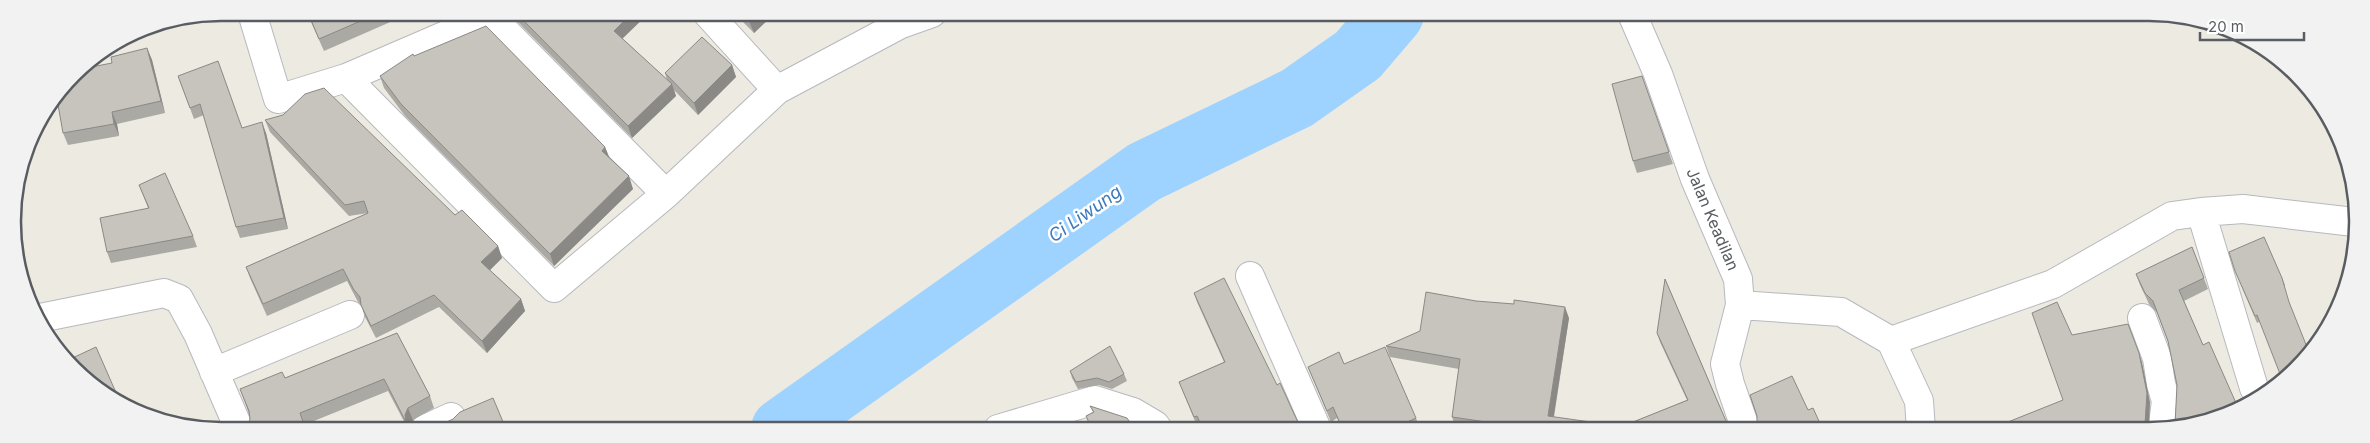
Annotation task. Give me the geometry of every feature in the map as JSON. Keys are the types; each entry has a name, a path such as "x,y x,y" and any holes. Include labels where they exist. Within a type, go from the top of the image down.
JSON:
{"street":[{"path":"255,21 278,99 346,78 478,21"},
{"path":"495,21 666,194"},
{"path":"714,21 776,90"},
{"path":"346,78 554,288 666,194 776,90 893,21"},
{"name":"Jalan Keadilan","path":"1635,21 1658,74 1695,179 1738,279 1740,305 1726,364 1730,384 1743,422"},
{"path":"1891,341 2053,284 2172,216 2243,209 2349,221"},
{"path":"2201,212 2254,388"},
{"path":"1250,276 1314,422"},
{"path":"45,317 164,293 179,299 198,334 236,422"},
{"path":"1740,305 1841,312 1891,341 1919,401 1920,422"},
{"path":"214,372 350,314"},
{"path":"2142,318 2157,358 2166,402 2163,421"},
{"path":"1021,422 1095,400 1133,412 1150,422"},
{"path":"440,422 451,417"}],"building":[{"path":"311,21 361,21 319,39"},
{"path":"524,21 624,21 614,31 672,84 628,126"},
{"path":"486,26 605,147 602,151 629,176 550,254 401,104 380,76 413,54 414,56"},
{"path":"702,37 732,65 694,103 665,73"},
{"path":"147,48 161,101 112,112 114,124 63,133 58,106 71,89 89,71 96,66 112,63 111,57"},
{"path":"218,61 242,128 262,122 284,218 236,227 200,104 190,108 178,76"},
{"path":"1642,76 1669,152 1633,161 1612,84"},
{"path":"324,88 455,215 462,210 498,246 481,262 521,299 482,341 434,295 371,326 361,305 360,297 343,269 263,304 246,267 368,213 364,201 345,205 265,120 283,115 305,94"},
{"path":"165,173 193,236 107,252 100,218 149,208 139,185"},
{"path":"2264,237 2282,278 2289,302 2306,344 2280,373 2257,315 2255,316 2235,271 2229,252"},
{"path":"2192,247 2204,278 2179,290 2203,345 2209,342 2235,402 2200,415 2175,420 2177,385 2168,341 2153,301 2145,293 2136,274"},
{"path":"1224,278 1277,385 1280,383 1298,422 1200,422 1197,416 1194,417 1179,382 1225,362 1194,293"},
{"path":"1665,279 1726,422 1633,422 1688,400 1657,333"},
{"path":"1426,292 1476,301 1514,304 1514,300 1565,307 1548,416 1591,422 1486,422 1452,417 1460,359 1386,346 1420,331"},
{"path":"2057,302 2072,335 2128,324 2139,353 2147,393 2145,422 2008,422 2063,400 2032,313"},
{"path":"397,333 430,396 408,408 405,415 406,422 384,379 300,413 303,422 249,422 249,411 240,389 282,372 285,378"},
{"path":"1110,346 1124,374 1109,382 1097,378 1076,382 1070,371"},
{"path":"96,347 116,392 89,372 74,357"},
{"path":"1385,347 1416,418 1407,422 1340,422 1333,407 1327,411 1308,367 1339,352 1344,364"},
{"path":"1792,376 1808,410 1813,408 1819,422 1757,422 1757,416 1750,395"},
{"path":"493,398 503,422 447,422 460,412"},
{"path":"1090,406 1127,418 1129,421 1089,422 1086,416 1094,412"}],"waterway":[{"name":"Ci Liwung","path":"792,422 1144,172 1297,98 1358,55 1387,21"}]}
